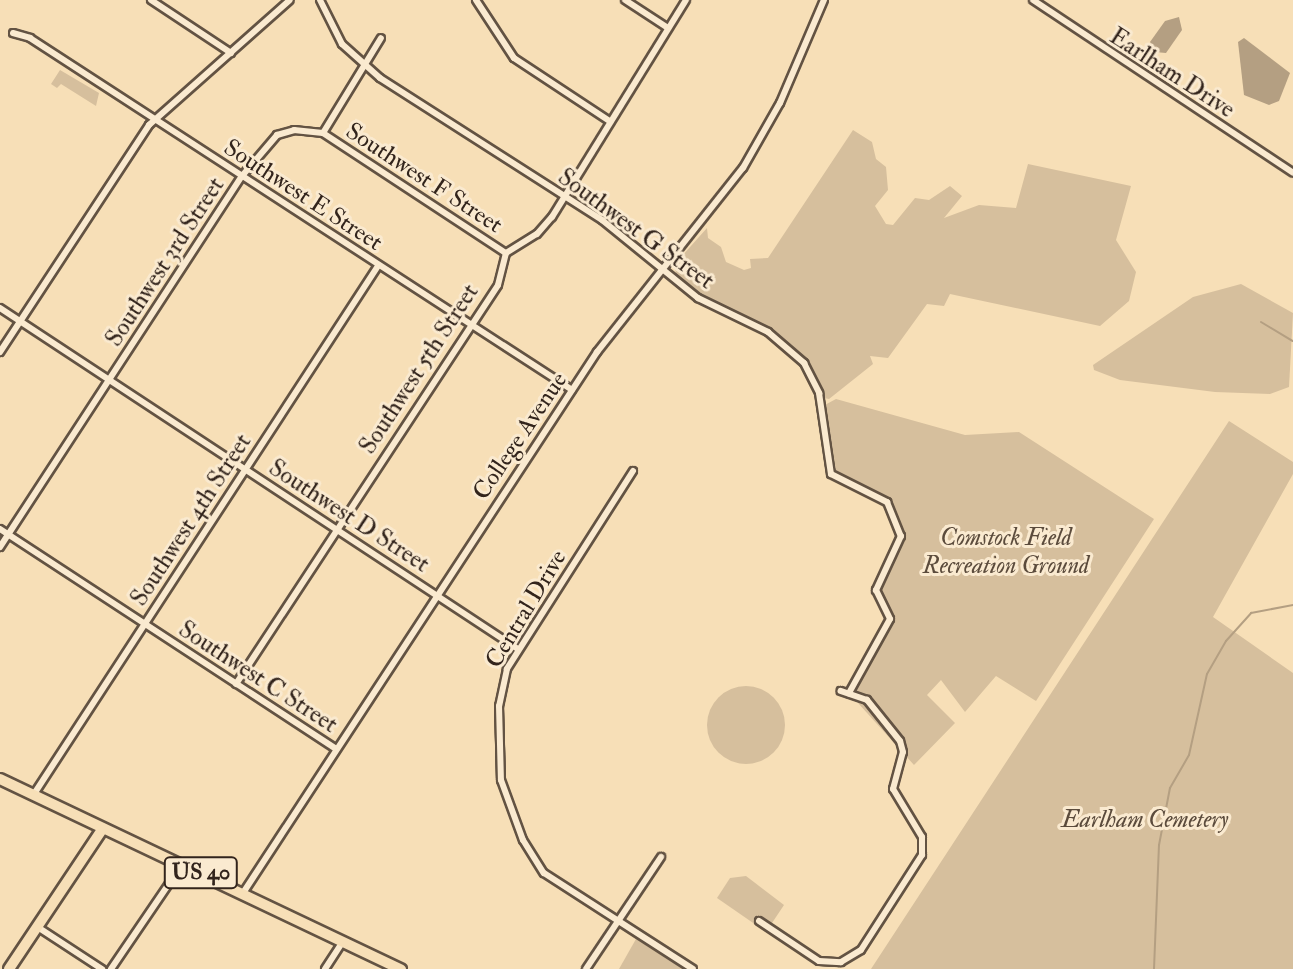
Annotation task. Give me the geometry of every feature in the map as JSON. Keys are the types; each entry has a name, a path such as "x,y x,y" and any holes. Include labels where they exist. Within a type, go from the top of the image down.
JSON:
{"main road":[{"name":"US 40","path":"0,779 183,863 401,969"},
{"path":"9,969 103,828"}],"street":[{"path":"151,0 231,53"},
{"path":"0,352 155,120 290,0"},
{"name":"Southwest G Street","path":"320,0 342,44 364,65 563,196 709,306 784,343 811,374 831,474 887,502 899,522 901,536 876,590 890,619 849,693"},
{"path":"476,0 514,58 608,120"},
{"path":"625,0 668,28"},
{"path":"506,253 542,230 608,120 686,0"},
{"name":"College Avenue","path":"243,893 572,390 632,305 717,207 757,145 800,63 824,0"},
{"name":"Earlham Drive","path":"1033,0 1293,173"},
{"name":"Southwest E Street","path":"13,33 30,38 572,390"},
{"path":"323,133 381,38"},
{"name":"Southwest 3rd Street","path":"0,547 242,176 277,135 294,130 323,133"},
{"name":"Southwest F Street","path":"323,133 506,253"},
{"name":"Southwest 5th Street","path":"236,684 498,285 506,253"},
{"name":"Southwest 4th Street","path":"34,794 378,266"},
{"name":"Southwest D Street","path":"0,308 518,649"},
{"name":"Central Drive","path":"633,471 518,649 502,684 499,706 503,792 544,873 693,969"},
{"name":"Southwest C Street","path":"0,529 336,749"},
{"path":"759,921 819,961 841,962 861,950 922,855 922,837 893,789 903,752 900,741 882,714 841,691"},
{"path":"586,969 661,857"},
{"path":"111,969 183,863"},
{"path":"36,926 102,969"},
{"path":"325,969 343,941"}],"green space":[{"path":"60,70 99,93 96,106 61,84 57,88 51,84"},
{"path":"853,130 872,142 876,159 886,167 888,190 875,206 886,224 893,225 915,198 929,200 950,186 962,196 944,218 979,205 1016,208 1028,164 1131,186 1116,240 1136,272 1129,301 1100,326 950,294 944,306 927,304 888,358 870,356 873,364 829,399 824,398 814,372 792,345 698,293 677,277 674,265 707,228 708,238 721,247 726,262 744,270 751,268 750,259 768,258"},
{"path":"1241,284 1293,313 1289,387 1270,394 1215,392 1120,380 1094,370 1093,365 1193,297"},
{"name":"Comstock Field Recreation Ground","path":"836,399 965,435 1019,432 1154,519 1036,701 996,676 965,712 941,680 927,695 955,723 914,765 849,693 890,619 876,590 901,536 887,502 831,474 821,407"},
{"name":"Earlham Cemetery","path":"1229,421 1293,462 1293,474 1213,617 1293,673 1293,969 871,969"},
{"path":"738,686 754,686 768,692 779,703 785,725 779,747 768,758 754,764 738,764 724,758 713,747 707,733 707,717 713,703 724,692"},
{"path":"746,876 784,905 766,932 717,898 730,878"},
{"path":"636,939 683,969 619,969"}],"shaded area":[{"path":"1179,17 1182,30 1166,53 1155,52 1150,42 1165,21"},
{"path":"1244,38 1290,73 1279,101 1269,105 1244,95 1238,42"}],"waterway":[{"path":"1261,322 1293,341"},
{"path":"1154,969 1159,845 1170,788 1189,755 1207,674 1226,641 1251,613 1293,605"}]}
